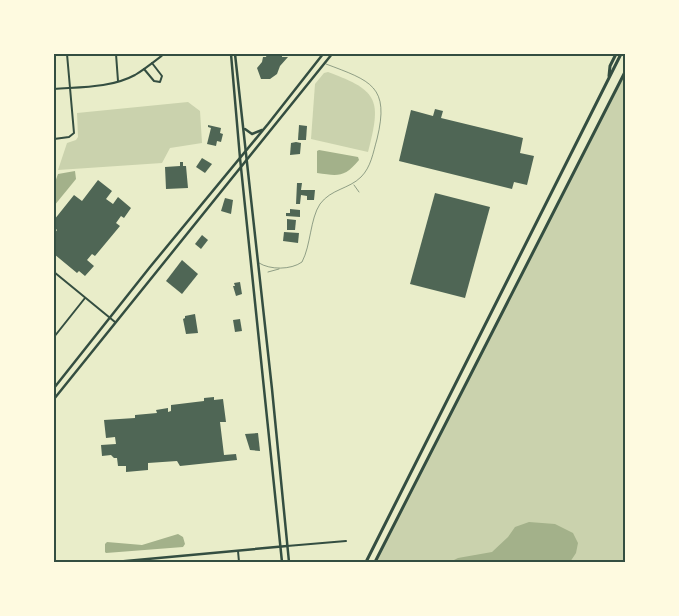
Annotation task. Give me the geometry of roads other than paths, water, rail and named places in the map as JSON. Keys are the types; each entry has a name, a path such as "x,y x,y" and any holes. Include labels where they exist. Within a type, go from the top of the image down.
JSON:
{"highway":[{"path":"608,79 610,66 616,54"},
{"path":"366,562 621,54"},
{"path":"375,562 625,72"}],"main road":[{"path":"231,54 282,562"},
{"path":"236,54 289,562"},
{"path":"54,388 323,54"},
{"path":"54,399 332,54"},
{"path":"245,129 252,134 265,128"},
{"path":"115,562 149,561 287,546"}],"street":[{"path":"54,139 72,136 74,133 67,54"},
{"path":"116,54 118,81"},
{"path":"54,89 103,85 118,81 135,75 164,54"},
{"path":"144,69 154,81 160,82 162,76 152,63"},
{"path":"54,272 115,322"},
{"path":"54,337 86,298"},
{"path":"287,546 346,541"},
{"path":"238,551 239,562"}],"lane":[{"path":"268,272 296,266 302,262 320,205 329,194 354,184 364,174 372,160 382,115 381,104 377,94 360,77 324,63"},
{"path":"354,184 359,192"},
{"path":"258,262 280,268"}]}
